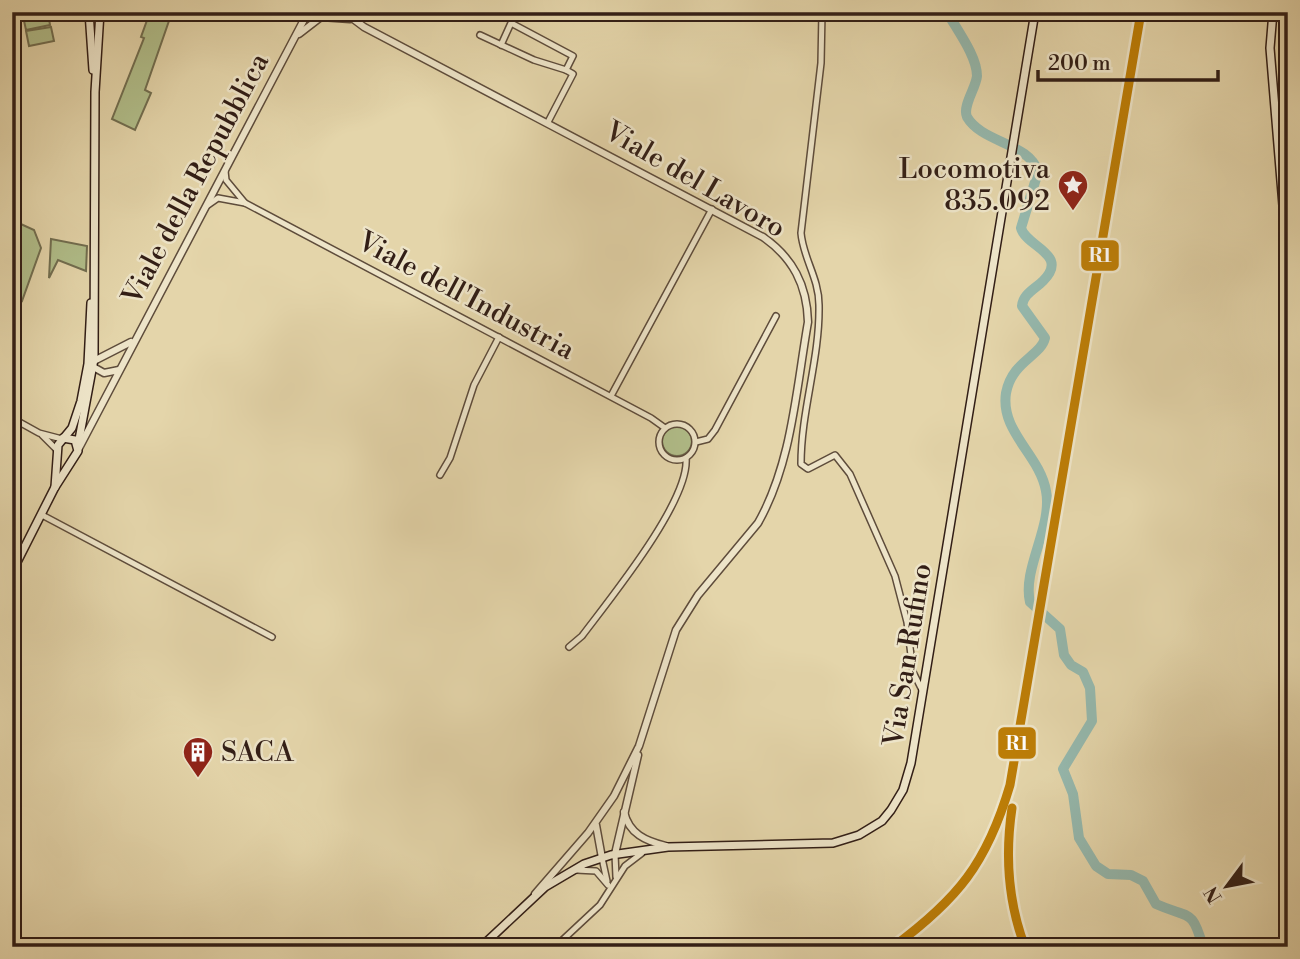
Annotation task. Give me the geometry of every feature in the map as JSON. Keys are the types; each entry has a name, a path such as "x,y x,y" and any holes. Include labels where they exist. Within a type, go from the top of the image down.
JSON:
{"main road":[{"path":"89,12 95,92"},
{"path":"92,364 95,92 100,12"},
{"name":"Via San Rufino","path":"481,947 535,894 571,871 602,858 652,848 833,842 872,828 891,810 903,790 911,763 1035,12"},
{"path":"1273,12 1270,48 1288,266"},
{"path":"58,451 66,458 77,450 95,335 94,250"},
{"name":"Viale della Repubblica","path":"55,487 58,451 75,421 92,364"},
{"path":"63,439 72,438 77,450"},
{"name":"Viale della Repubblica","path":"12,572 77,450"}],"street":[{"name":"Viale della Repubblica","path":"77,450 308,12"},
{"path":"323,12 330,16 350,19"},
{"path":"344,12 350,19"},
{"path":"822,12 821,63 801,233 802,245 819,288 820,303 818,342 804,416 802,464 808,469 835,455 850,474 895,576 907,622 913,672 923,692"},
{"path":"294,39 310,23 330,16"},
{"name":"Viale del Lavoro","path":"350,19 548,121 762,237 780,251 796,271 808,303 808,322 786,449 774,491 758,523 698,595 676,630 639,746 615,854"},
{"path":"501,44 511,23 573,56 566,70"},
{"path":"480,35 573,74 548,121"},
{"name":"Viale dell'Industria","path":"225,170 226,180 246,203"},
{"path":"216,186 226,198"},
{"name":"Viale dell'Industria","path":"216,186 234,191"},
{"path":"205,207 218,198 226,198"},
{"name":"Viale dell'Industria","path":"226,198 246,203 611,396 665,428"},
{"path":"611,396 712,209"},
{"path":"808,303 820,303"},
{"path":"695,442 708,439 715,430 776,316"},
{"name":"Viale della Repubblica","path":"92,364 127,346 140,329"},
{"path":"95,335 102,349 115,352"},
{"path":"440,475 450,458 474,385 499,337"},
{"path":"92,364 104,373 121,369"},
{"path":"12,418 39,433 58,451"},
{"path":"672,424 685,425 691,430 695,442 694,450 685,458 673,459 662,452 659,440 665,428 672,424"},
{"path":"39,433 63,439"},
{"path":"569,648 582,636 649,547 684,475 685,458"},
{"path":"42,515 272,637"},
{"name":"Viale del Lavoro","path":"535,894 598,820 620,786 639,746"},
{"path":"624,809 626,821 639,836 668,847"},
{"path":"598,820 595,833 611,885"},
{"path":"611,885 628,862 652,848"},
{"path":"555,947 608,895 615,854"},
{"path":"571,871 596,872 611,885"}],"green space":[{"path":"48,12 50,25 26,30 23,16"},
{"path":"150,12 171,15 145,90 151,93 135,130 112,119 144,38 141,37"},
{"path":"51,27 54,41 29,46 26,31"},
{"path":"12,220 34,230 41,248 22,301 12,296 18,277 12,274"},
{"path":"51,239 87,246 86,271 58,260 49,278"},
{"path":"677,426 683,427 691,435 691,447 683,455 677,456 671,455 663,447 662,441 663,435 671,427"}],"waterway":[{"path":"947,12 976,68 976,81 966,108 967,117 983,132 1026,155 1038,172 1021,228 1024,235 1049,257 1052,264 1050,272 1027,295 1022,306 1045,338 1038,350 1014,373 1006,393 1006,407 1014,432 1036,466 1046,491 1045,518 1030,576 1030,602 1060,629 1064,655 1071,665 1083,672 1090,688 1092,721 1063,769 1073,794 1079,838 1096,866 1108,874 1131,875 1143,881 1156,904 1188,916 1196,926 1203,947"}],"transit line":[{"name":"R1","path":"893,947 953,895 967,877 991,836 1010,785 1141,12"},
{"name":"R1","path":"1012,808 1010,878 1015,913 1025,947"}],"place":[{"name":"Locomotiva 835.092","path":"1073,212"},
{"name":"SACA","path":"198,779"}]}
